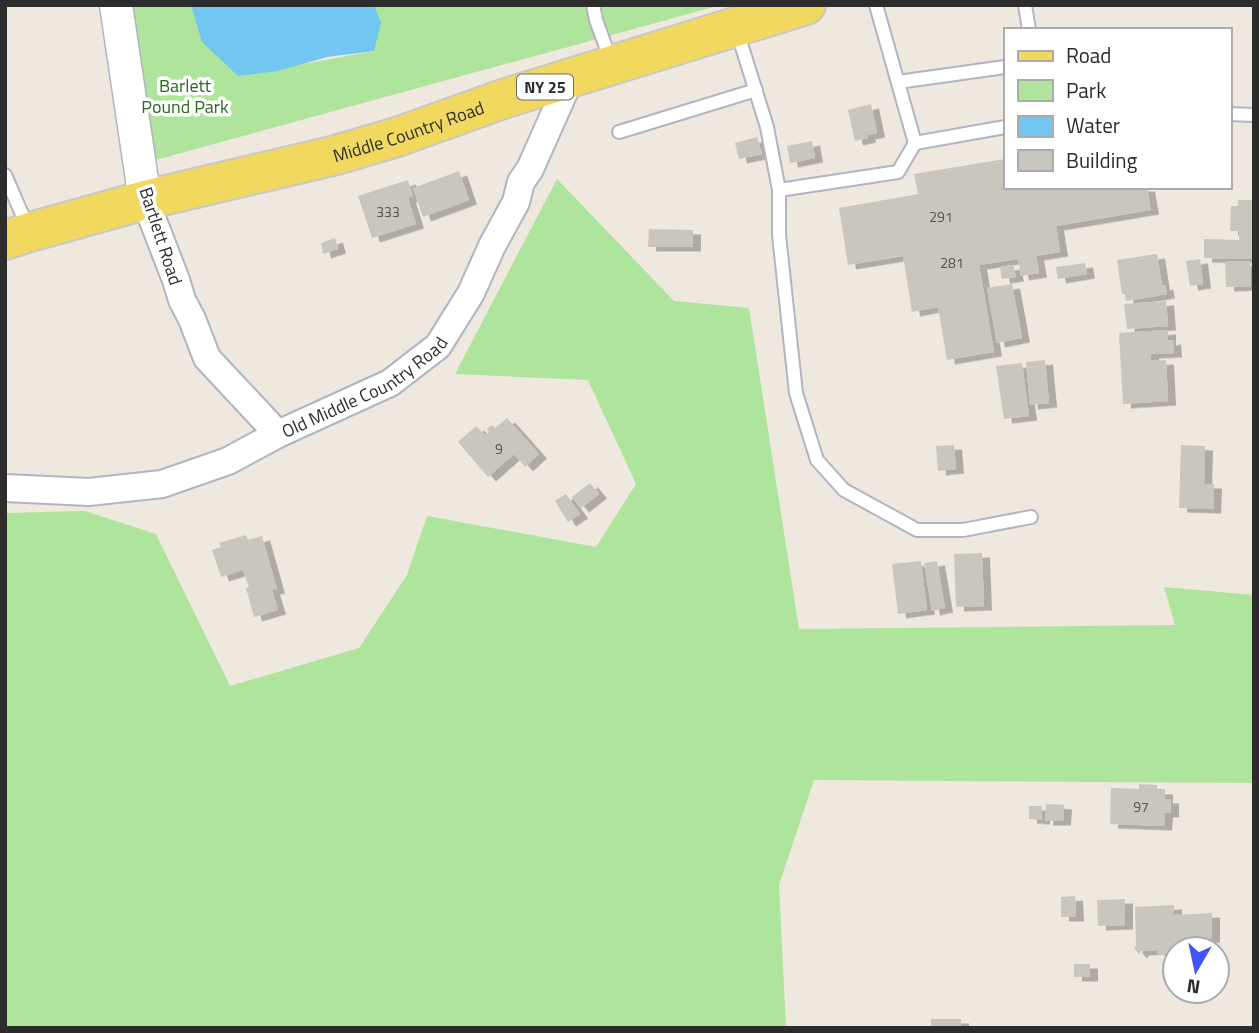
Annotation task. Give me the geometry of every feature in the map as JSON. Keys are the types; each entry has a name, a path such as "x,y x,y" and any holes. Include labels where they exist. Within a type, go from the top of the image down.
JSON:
{"main road":[{"name":"Middle Country Road","path":"17,236 145,200 336,155 397,137 506,98 806,5"}],"street":[{"name":"Bartlett Road","path":"116,5 145,200 182,300 207,358 278,434"},
{"name":"Old Middle Country Road","path":"5,488 89,492 162,484 228,461 278,434 390,383 438,346 471,293 516,202 521,182 530,169 570,79"}],"lane":[{"path":"593,5 613,66"},
{"path":"779,190 898,172 915,143 876,5"},
{"path":"1026,5 1029,28"},
{"path":"736,27 767,127 779,190 779,235 796,393 817,460 844,490 917,530 963,530 1031,517"},
{"path":"898,82 1004,67"},
{"path":"619,132 756,90"},
{"path":"1231,114 1254,115"},
{"path":"915,143 1004,127"},
{"path":"5,174 17,236"}],"green space":[{"name":"Barlett Pound Park","path":"115,5 192,5 238,76 374,51 366,5 721,5 141,164"},
{"path":"557,179 674,301 749,308 799,629 1175,625 1164,587 1254,595 1254,783 814,780 779,885 786,1028 5,1028 5,513 85,511 156,534 230,686 359,648 407,575 427,516 596,547 636,484 588,380 455,374"}],"water":[{"path":"191,5 374,5 381,23 374,51 327,57 278,71 238,76 202,42"}],"building":[{"path":"871,104 877,133 855,141 848,110"},
{"path":"757,137 762,154 739,159 735,143"},
{"path":"812,141 815,158 790,163 787,146"},
{"path":"1004,159 1004,189 1147,189 1151,210 1056,226 1060,252 1036,256 1039,273 1021,276 1018,259 979,265 994,352 947,360 938,307 912,312 903,256 848,265 839,208 918,194 914,174"},
{"path":"459,171 469,200 423,217 413,188"},
{"path":"408,180 413,196 408,198 416,224 372,238 358,196"},
{"path":"1238,200 1254,200 1252,259 1204,258 1204,239 1239,240 1239,231 1230,231 1231,206 1238,206"},
{"path":"649,229 693,230 693,247 648,247"},
{"path":"335,238 338,249 323,254 321,243"},
{"path":"1157,254 1162,286 1165,285 1167,294 1126,301 1125,294 1122,294 1117,260"},
{"path":"1200,259 1203,284 1190,286 1186,261"},
{"path":"1250,261 1251,286 1226,287 1225,262"},
{"path":"1085,263 1087,274 1058,279 1056,267"},
{"path":"1013,265 1016,277 1002,279 1000,267"},
{"path":"1012,284 1022,338 997,343 987,288"},
{"path":"1166,301 1168,326 1127,329 1124,304"},
{"path":"1168,330 1168,341 1173,340 1174,353 1151,354 1151,361 1166,360 1168,401 1123,404 1119,333"},
{"path":"1045,360 1049,403 1030,405 1026,362"},
{"path":"1022,363 1029,416 1004,419 996,366"},
{"path":"507,418 539,454 525,467 514,454 488,477 458,442 476,426 485,435 492,425 495,428"},
{"path":"954,445 956,469 938,471 936,446"},
{"path":"1181,445 1205,446 1204,484 1214,484 1213,509 1179,508"},
{"path":"590,483 599,494 581,508 572,497"},
{"path":"566,494 580,514 568,522 555,501"},
{"path":"246,535 248,540 262,536 277,589 272,590 278,610 254,617 243,570 221,577 212,550 221,547 219,543"},
{"path":"982,553 984,606 956,607 954,554"},
{"path":"921,561 927,610 898,614 892,564"},
{"path":"937,561 945,608 932,611 924,563"},
{"path":"1139,784 1157,785 1157,790 1165,790 1165,799 1171,799 1171,813 1165,813 1164,826 1110,824 1111,788 1139,789"},
{"path":"1046,804 1064,805 1063,821 1045,821"},
{"path":"1029,806 1042,806 1042,820 1029,819"},
{"path":"1075,896 1076,917 1061,917 1061,897"},
{"path":"1125,899 1125,925 1098,926 1097,900"},
{"path":"1174,905 1174,915 1212,913 1212,935 1161,935 1161,954 1157,954 1157,950 1141,951 1139,954 1134,948 1135,907"},
{"path":"1074,964 1090,964 1090,977 1074,977"},
{"path":"931,1019 961,1019 961,1028 931,1028"}]}
